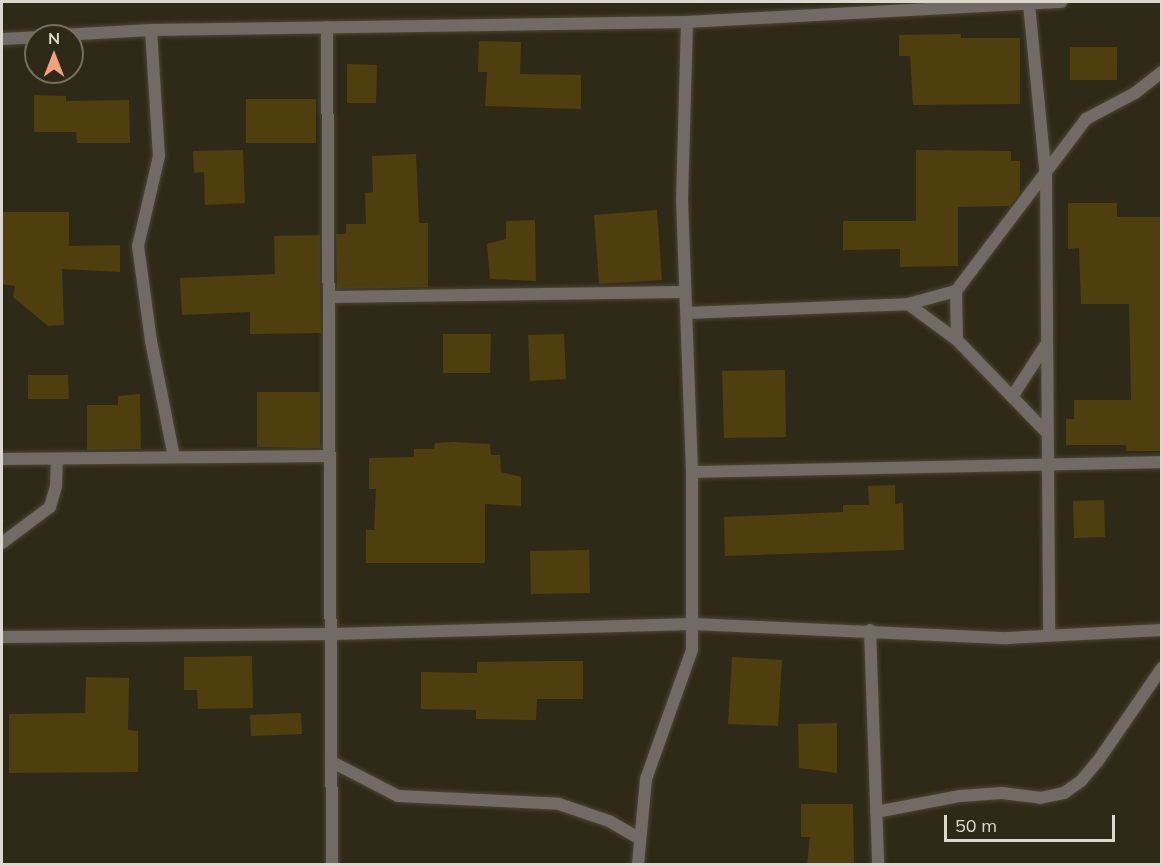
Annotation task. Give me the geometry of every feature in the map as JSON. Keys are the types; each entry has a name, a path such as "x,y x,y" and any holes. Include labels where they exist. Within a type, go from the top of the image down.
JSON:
{"street":[{"path":"84,34 151,30 687,22 1061,2"},
{"path":"1029,4 1046,176 1045,345 1049,634"},
{"path":"638,864 638,838 646,779 686,674 693,624 693,472 682,201 687,22"},
{"path":"327,27 331,297 328,456 333,634 332,864"},
{"path":"151,30 159,156 138,246 151,341 174,456"},
{"path":"2,39 24,37"},
{"path":"687,313 908,304 956,291 1046,176 1086,119 1135,93 1161,72"},
{"path":"956,291 957,340"},
{"path":"331,297 685,292"},
{"path":"908,304 957,340 1047,433"},
{"path":"1011,397 1045,345"},
{"path":"2,459 328,456"},
{"path":"2,543 50,507 56,486 57,460"},
{"path":"693,472 1161,462"},
{"path":"2,637 333,634 693,624 870,630 1007,638 1049,634 1161,630"},
{"path":"870,630 878,864"},
{"path":"876,812 960,796 1002,793 1040,798 1064,793 1081,781 1098,761 1161,668"},
{"path":"332,762 398,796 559,804 609,821 638,838"}],"building":[{"path":"961,34 961,38 1020,38 1020,104 913,105 910,56 899,56 899,35"},
{"path":"479,41 521,42 520,74 581,75 581,109 485,106 487,72 478,72"},
{"path":"1070,47 1117,47 1117,80 1070,80"},
{"path":"347,64 377,65 376,103 347,103"},
{"path":"34,95 66,96 66,101 129,100 130,143 77,143 76,132 34,132"},
{"path":"246,99 316,99 316,143 246,143"},
{"path":"243,150 245,203 205,205 204,172 194,173 193,151"},
{"path":"916,150 1011,151 1011,161 1020,161 1020,193 1010,206 958,207 958,266 900,267 900,249 843,250 843,221 916,221"},
{"path":"416,154 419,223 428,223 428,287 337,289 336,234 346,234 346,224 366,224 365,193 373,192 372,156"},
{"path":"1068,203 1117,203 1117,217 1161,217 1161,451 1126,451 1126,445 1066,445 1066,419 1074,419 1074,400 1131,400 1129,304 1081,304 1079,248 1068,249"},
{"path":"657,210 662,280 599,284 594,215"},
{"path":"2,212 69,212 69,246 120,245 120,272 62,269 64,325 48,326 13,297 15,286 2,284"},
{"path":"535,220 536,281 490,279 487,244 506,239 506,221"},
{"path":"320,235 321,333 250,334 250,312 182,315 180,278 275,274 274,236"},
{"path":"443,334 491,334 490,373 443,373"},
{"path":"564,334 566,379 530,381 528,335"},
{"path":"785,370 786,437 724,438 722,371"},
{"path":"28,375 68,375 69,399 28,399"},
{"path":"257,392 320,392 320,448 257,447"},
{"path":"140,394 141,449 87,450 87,405 118,405 118,396"},
{"path":"435,443 490,444 491,455 500,455 501,472 521,477 521,506 485,504 485,563 366,563 366,530 374,530 376,489 369,489 369,458 414,457 414,449 434,449"},
{"path":"895,485 895,504 903,503 904,550 725,556 724,517 843,512 843,505 869,505 868,486"},
{"path":"1104,500 1105,537 1074,538 1073,501"},
{"path":"589,550 590,593 531,594 530,551"},
{"path":"252,656 253,708 198,709 197,690 184,690 184,657"},
{"path":"732,657 782,660 778,726 728,724"},
{"path":"583,661 583,699 537,699 536,720 476,719 476,710 421,709 421,672 477,673 477,662"},
{"path":"86,677 129,678 128,730 138,731 138,772 9,773 9,714 85,713"},
{"path":"301,713 302,734 251,736 250,715"},
{"path":"837,723 837,773 799,768 798,724"},
{"path":"801,804 853,804 854,864 807,864 810,837 801,837"}]}
